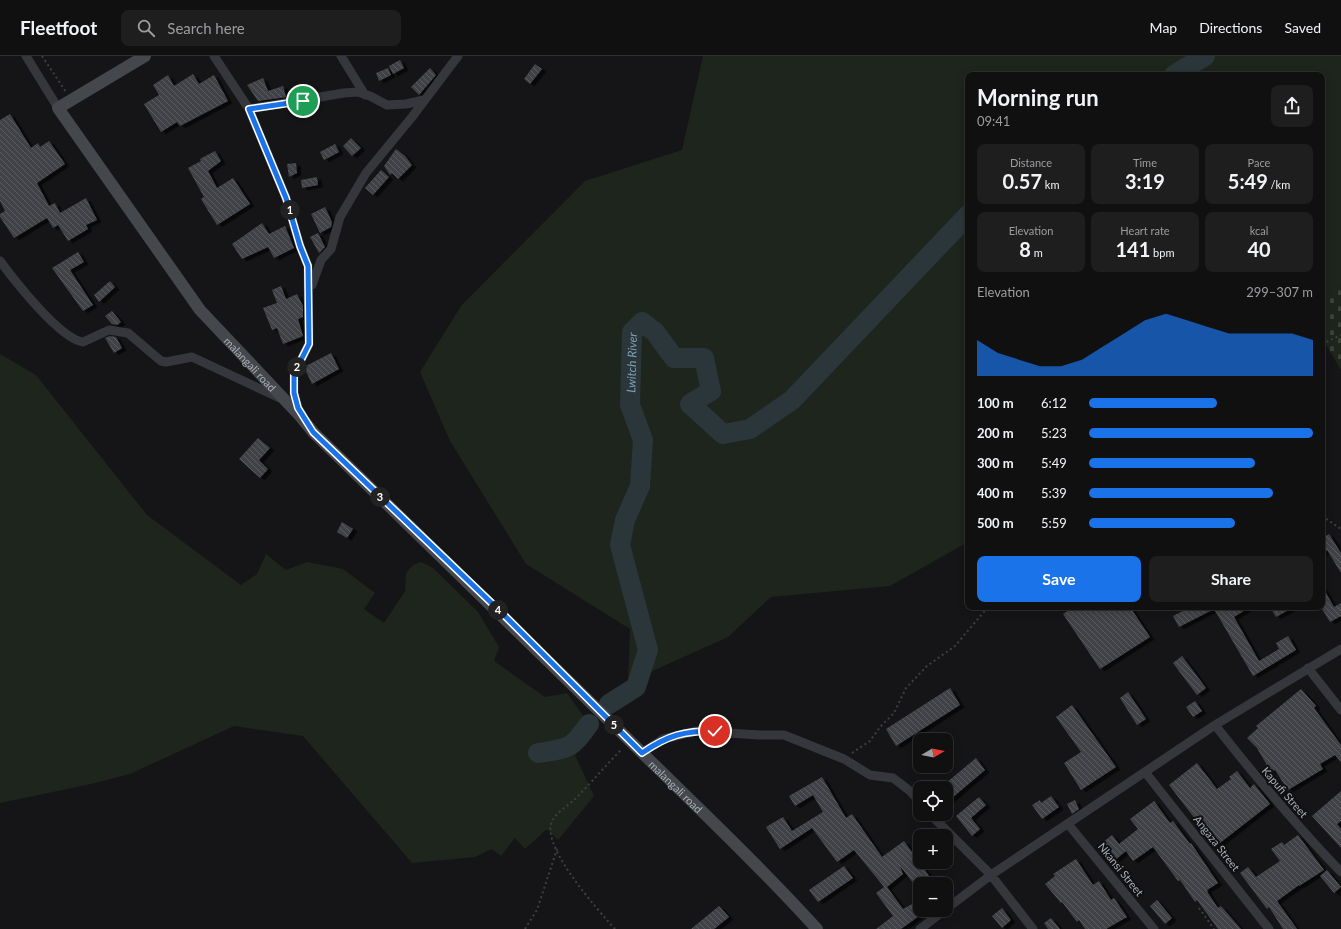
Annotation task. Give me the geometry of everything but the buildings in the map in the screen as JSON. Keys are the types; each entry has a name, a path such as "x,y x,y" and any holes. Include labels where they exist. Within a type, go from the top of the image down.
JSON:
{"street":[{"path":"26,56 58,108 145,56"},
{"path":"214,56 249,109 286,198 300,246 308,266 309,344 294,374 294,393 298,408 313,432"},
{"path":"341,56 365,95"},
{"path":"308,294 321,260 331,249 340,218 366,173 412,117 458,56"},
{"path":"249,109 358,92 387,105 406,104 424,100"},
{"name":"malangali road","path":"58,108 200,310 285,400 313,432 502,613 642,753 714,821 817,929"},
{"path":"0,261 17,286 50,320 75,340 83,342 109,330 128,333 161,360 166,362 192,357 285,400"},
{"path":"953,904 991,875 1215,725 1341,649"},
{"path":"1308,668 1341,710"},
{"name":"Kapufi Street","path":"1215,725 1249,768 1316,846 1341,872"},
{"path":"642,753 663,739 678,734 715,731 759,735 784,735 844,759 870,775 893,778 913,794"},
{"name":"Angaza Street","path":"1145,772 1269,929"},
{"path":"937,821 991,875 1033,929"},
{"name":"Nkansi Street","path":"1068,824 1154,929"},
{"path":"920,929 936,917"}],"path":[{"path":"42,56 71,100"},
{"path":"1325,343 1341,335"},
{"path":"1325,518 1341,529"},
{"path":"844,759 870,741 880,727 894,714 906,688 927,666 955,646 985,610"},
{"path":"615,929 564,866 552,839 550,828 554,818 630,741"},
{"path":"525,929 537,910 557,849"},
{"path":"1199,908 1214,929"}],"green space":[{"path":"703,56 1341,56 1341,286 1325,289 1325,72 965,72 965,544 890,586 771,597 728,637 628,682 630,629 526,564 450,441 420,372 461,306 585,181 682,150"},
{"path":"1341,286 1341,370 1325,343 1325,289"},
{"path":"0,354 36,375 147,515 241,585 257,574 266,554 286,570 307,562 343,569 375,593 364,609 384,623 405,591 406,573 413,565 421,562 433,568 478,612 499,647 494,661 545,697 567,693 589,724 575,755 594,796 558,840 547,829 525,849 515,838 501,856 492,849 475,857 412,863 303,736 234,726 130,774 91,784 0,803"}],"waterway":[{"name":"Lwitch River","path":"1179,72 1205,56"},
{"name":"Lwitch River","path":"609,704 636,687 648,650 620,545 625,520 640,486 643,440 630,405 632,332 642,322 655,332 674,358 704,358 711,391 690,404 723,434 750,429 792,400 965,218"},
{"path":"538,753 557,750 568,746 578,739 589,724"}],"route":[{"path":"303,101 249,109 286,198 300,246 308,266 310,277 308,294 309,344 298,363 294,374 294,393 298,408 313,432 502,613 642,753 663,739 678,734 697,731 715,731"}]}
